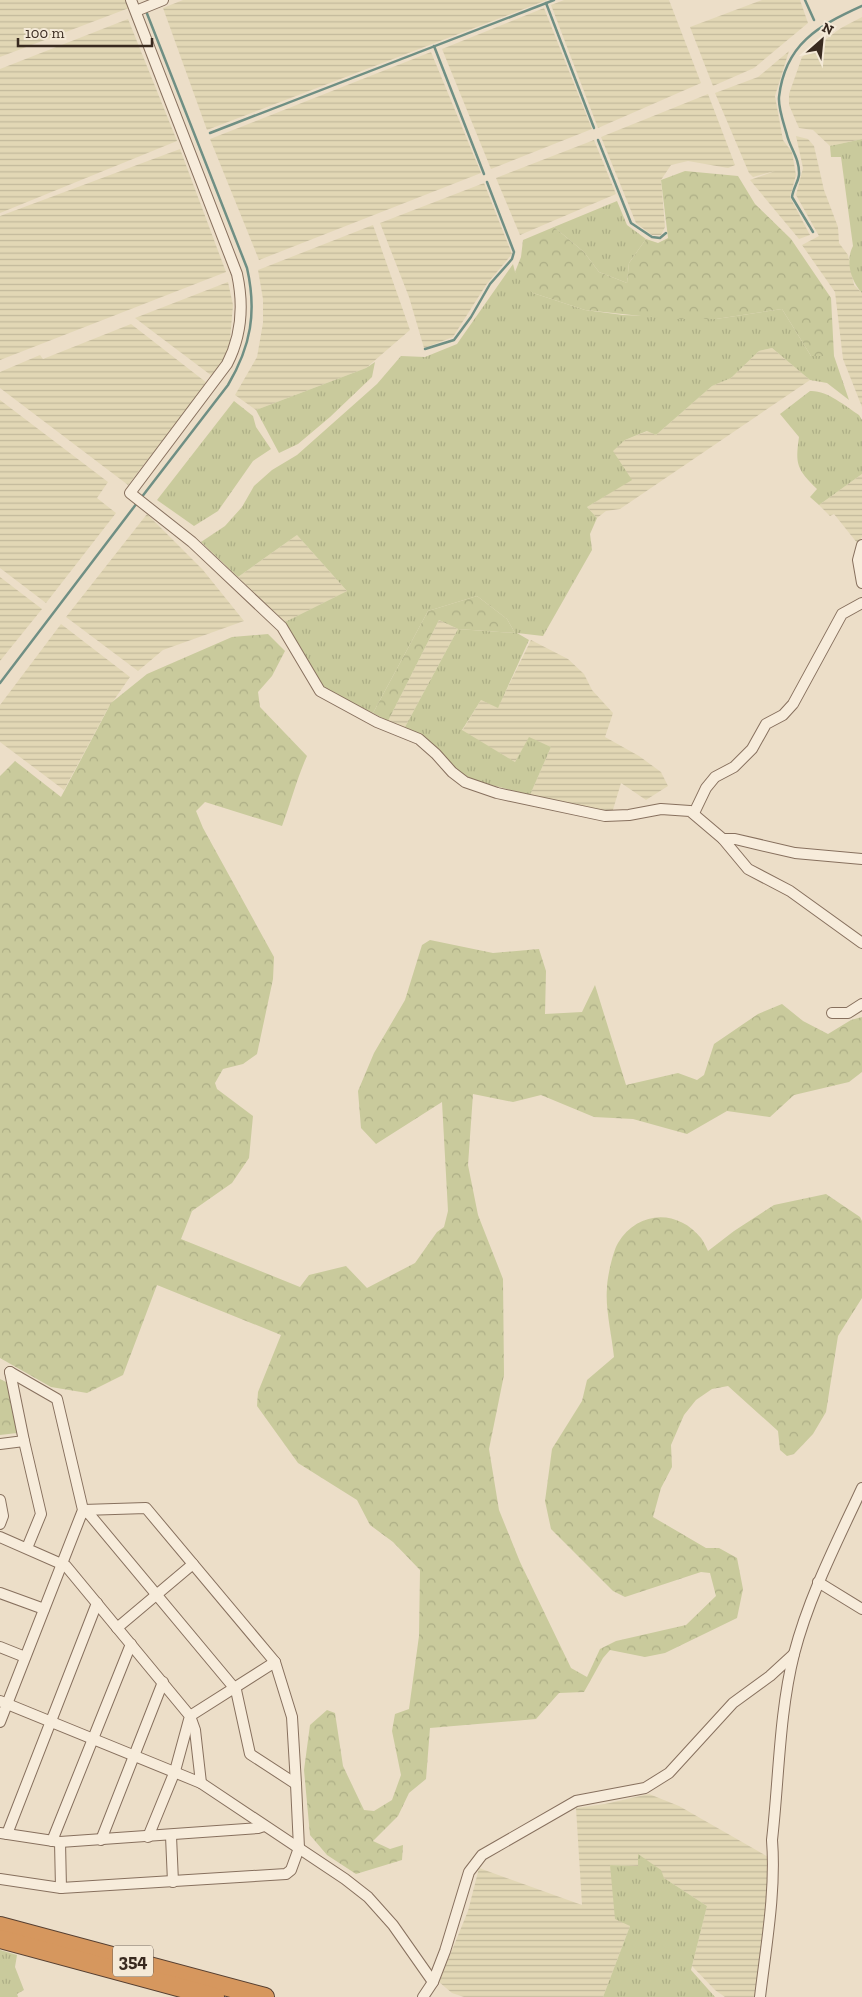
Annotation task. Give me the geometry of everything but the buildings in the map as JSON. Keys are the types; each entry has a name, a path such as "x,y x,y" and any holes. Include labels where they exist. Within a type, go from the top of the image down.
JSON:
{"highway":[{"name":"354","path":"0,1926 265,1997"},
{"name":"354","path":"0,1940 215,1997"}],"street":[{"path":"131,0 138,10 237,274 242,300 237,342 227,364 217,380 130,493 192,542 282,627 320,691 377,722 419,739 432,749 452,772 465,782 497,793 604,816 629,816 661,809 686,809 694,813 723,839 748,869 790,891 862,943"},
{"path":"138,10 163,0"},
{"path":"862,545 858,560 862,583"},
{"path":"694,813 706,788 715,777 734,768 752,750 766,724 783,715 792,704 842,614 862,603"},
{"path":"723,839 735,839 795,853 862,859"},
{"path":"832,1013 848,1013 862,1004"},
{"path":"0,1722 3,1702 25,1657 83,1510 57,1399 10,1372 24,1441 42,1514 27,1548"},
{"path":"0,1444 24,1441"},
{"path":"760,1997 771,1890 772,1840 786,1693 794,1654 818,1582 862,1488"},
{"path":"0,1500 3,1516 0,1524"},
{"path":"0,1879 61,1888 286,1874 291,1870 299,1848 292,1716 275,1662 146,1508 83,1510"},
{"path":"83,1510 90,1515 234,1687 250,1754 296,1784"},
{"path":"0,1537 62,1563 163,1682 190,1716 195,1730 201,1783"},
{"path":"117,1628 193,1564"},
{"path":"818,1582 862,1609"},
{"path":"0,1593 44,1609"},
{"path":"97,1603 51,1721 3,1834 56,1841 101,1840 171,1836 264,1826"},
{"path":"61,1888 56,1841 92,1738 131,1644"},
{"path":"0,1647 25,1657"},
{"path":"423,1997 433,1982 446,1951 469,1872 482,1855 576,1801 645,1788 669,1773 733,1703 770,1676 794,1654"},
{"path":"148,1837 175,1771 190,1716 275,1662"},
{"path":"101,1840 163,1682"},
{"path":"3,1702 201,1783 352,1885 384,1913 433,1982"},
{"path":"171,1836 173,1882"}],"shaded area":[{"path":"0,0 126,0 129,8 0,57"},
{"path":"183,0 547,0 207,130 163,8"},
{"path":"564,0 669,0 701,83 598,128 551,5"},
{"path":"762,0 800,0 808,23 754,68 713,86 690,27"},
{"path":"544,8 592,129 491,169 442,49"},
{"path":"862,17 862,139 830,146 813,130 799,128 789,105 789,94 802,57 841,28"},
{"path":"128,19 177,141 0,213 0,69"},
{"path":"789,51 775,96 783,140 792,152 796,175 790,197 810,235 799,239 750,180 775,171 753,177 749,173 715,93 758,77"},
{"path":"431,52 481,173 259,260 210,139"},
{"path":"708,94 735,165 728,168 688,161 671,165 661,180 665,227 661,235 652,235 636,223 601,137"},
{"path":"796,136 808,139 814,146 824,190 838,227 839,243 848,255 854,285 862,293 862,407 843,359 835,292 802,245 819,236 796,195 803,168"},
{"path":"594,140 616,194 520,235 496,178"},
{"path":"180,149 226,272 0,360 0,216"},
{"path":"484,183 512,254 486,285 453,337 424,348 409,297 380,223"},
{"path":"373,225 410,330 366,368 256,410 235,395 257,357 263,323 263,299 258,270"},
{"path":"228,282 233,305 229,352 212,376 135,318"},
{"path":"131,324 207,383 128,485 0,388 0,372 40,355 43,359"},
{"path":"772,348 810,380 620,509 606,511 597,518 587,507 631,480 612,451 625,440 648,431 656,435 712,386 731,378 759,351"},
{"path":"0,400 108,482 97,498 116,513 46,603 0,568"},
{"path":"862,474 862,537 858,544 834,514 830,516 819,505"},
{"path":"147,514 203,570 244,621 163,650 138,671 66,617"},
{"path":"297,535 347,591 285,622 238,577"},
{"path":"0,577 42,609 0,661"},
{"path":"439,620 458,629 405,727 388,721"},
{"path":"61,624 130,677 107,710 64,790 0,742 0,705"},
{"path":"531,640 568,659 584,674 592,690 613,713 605,737 639,756 661,772 668,786 646,800 621,783 612,813 555,803 530,795 551,747 529,738 515,762 462,731 481,700 498,707"},
{"path":"649,1794 679,1806 770,1858 758,1997 725,1997 715,1990 692,1966 707,1906 664,1878 638,1855 638,1866 610,1865 630,1926 603,1997 464,1997 452,1993 439,1982 468,1911 479,1868 582,1905 576,1808 605,1804"}],"green space":[{"path":"862,139 862,293 850,271 849,258 853,246 841,157 831,157 830,146"},
{"path":"685,171 738,176 755,204 791,239 831,298 834,356 811,356 782,309 716,319 669,319 585,310 533,293 523,285 515,272 521,257 523,240 554,227 584,252 599,272 627,283 629,263 646,239 658,243 668,238 661,180"},
{"path":"617,201 627,225 646,239 629,263 627,283 599,272 584,252 554,227"},
{"path":"513,264 515,272 533,293 585,310 623,315 716,319 782,309 811,356 834,356 849,400 827,383 810,380 772,348 759,351 731,378 712,386 656,435 647,431 625,440 613,451 632,480 587,507 597,518 590,534 592,550 543,636 517,633 529,640 498,708 481,700 462,730 515,762 529,737 551,747 530,795 476,781 462,775 422,736 405,727 458,629 515,633 507,619 477,596 428,611 373,713 325,689 285,622 347,591 297,535 238,577 201,542 225,526 242,507 254,486 272,470 297,455 377,384 401,356 425,357 457,344"},
{"path":"375,362 372,377 330,417 298,444 279,453 256,410 366,368"},
{"path":"810,391 823,393 836,399 859,415 862,420 862,474 819,505 810,497 817,489 801,471 799,466 797,454 799,437 780,414"},
{"path":"234,401 253,416 256,427 271,449 253,461 218,511 194,526 157,500"},
{"path":"477,596 507,619 515,633 458,629 439,620 388,721 373,713 428,611"},
{"path":"268,634 285,651 272,676 258,692 260,707 307,756 282,826 205,802 196,811 203,828 274,957 273,979 257,1054 243,1064 223,1069 215,1083 217,1089 253,1116 249,1158 232,1183 192,1211 181,1239 300,1287 309,1275 346,1266 367,1288 415,1263 437,1232 444,1227 448,1211 442,1102 376,1144 361,1128 358,1091 374,1053 405,1000 422,945 430,940 493,953 539,949 546,971 545,1014 582,1012 595,985 626,1085 678,1073 697,1080 704,1075 714,1044 758,1014 782,1004 803,1021 828,1034 851,1020 862,1017 862,1072 849,1082 794,1095 770,1117 727,1111 687,1134 633,1119 594,1117 541,1095 513,1102 473,1094 468,1165 478,1215 503,1279 504,1375 489,1449 499,1510 520,1562 571,1668 587,1677 600,1649 616,1641 686,1625 716,1596 710,1573 701,1572 625,1597 613,1591 551,1529 545,1501 552,1449 582,1401 587,1380 614,1357 608,1313 607,1284 614,1252 618,1243 626,1232 636,1224 646,1219 658,1217 681,1222 691,1228 701,1238 708,1251 734,1231 774,1205 826,1194 860,1217 862,1221 862,1298 838,1336 826,1412 813,1434 794,1454 787,1456 780,1450 778,1431 728,1386 712,1389 696,1400 684,1415 671,1445 672,1467 661,1488 653,1517 706,1548 719,1548 737,1558 743,1589 737,1618 665,1653 645,1657 610,1650 603,1658 584,1692 559,1693 536,1719 430,1728 426,1779 409,1793 398,1816 373,1841 390,1849 403,1845 402,1860 356,1874 327,1855 310,1835 304,1770 310,1725 327,1710 335,1713 343,1766 364,1810 374,1811 392,1800 401,1775 392,1731 395,1714 409,1709 419,1636 420,1570 393,1542 370,1525 357,1500 298,1463 257,1406 258,1392 281,1335 157,1285 123,1375 87,1393 51,1387 0,1358 0,776 15,761 61,797 111,703 147,674 232,637"},
{"path":"0,1379 8,1383 17,1433 0,1435"},
{"path":"638,1854 661,1870 664,1878 707,1906 691,1970 715,1997 603,1997 630,1926 615,1919 610,1865 638,1866"},
{"path":"0,1950 17,1955 15,1967 24,1990 17,1994 18,1997 0,1997"}],"waterway":[{"path":"210,133 554,0"},
{"path":"805,0 814,20"},
{"path":"546,3 594,128"},
{"path":"813,232 792,197 799,169 788,140 779,106 782,79 788,63 806,39 831,21 862,6"},
{"path":"141,498 228,385 236,371 247,342 251,314 250,284 247,268 146,11"},
{"path":"434,46 484,174"},
{"path":"598,140 631,223 652,237 660,238 666,233"},
{"path":"425,349 454,340 471,317 490,284 512,259 514,252 487,182"},
{"path":"0,683 137,503"}]}
